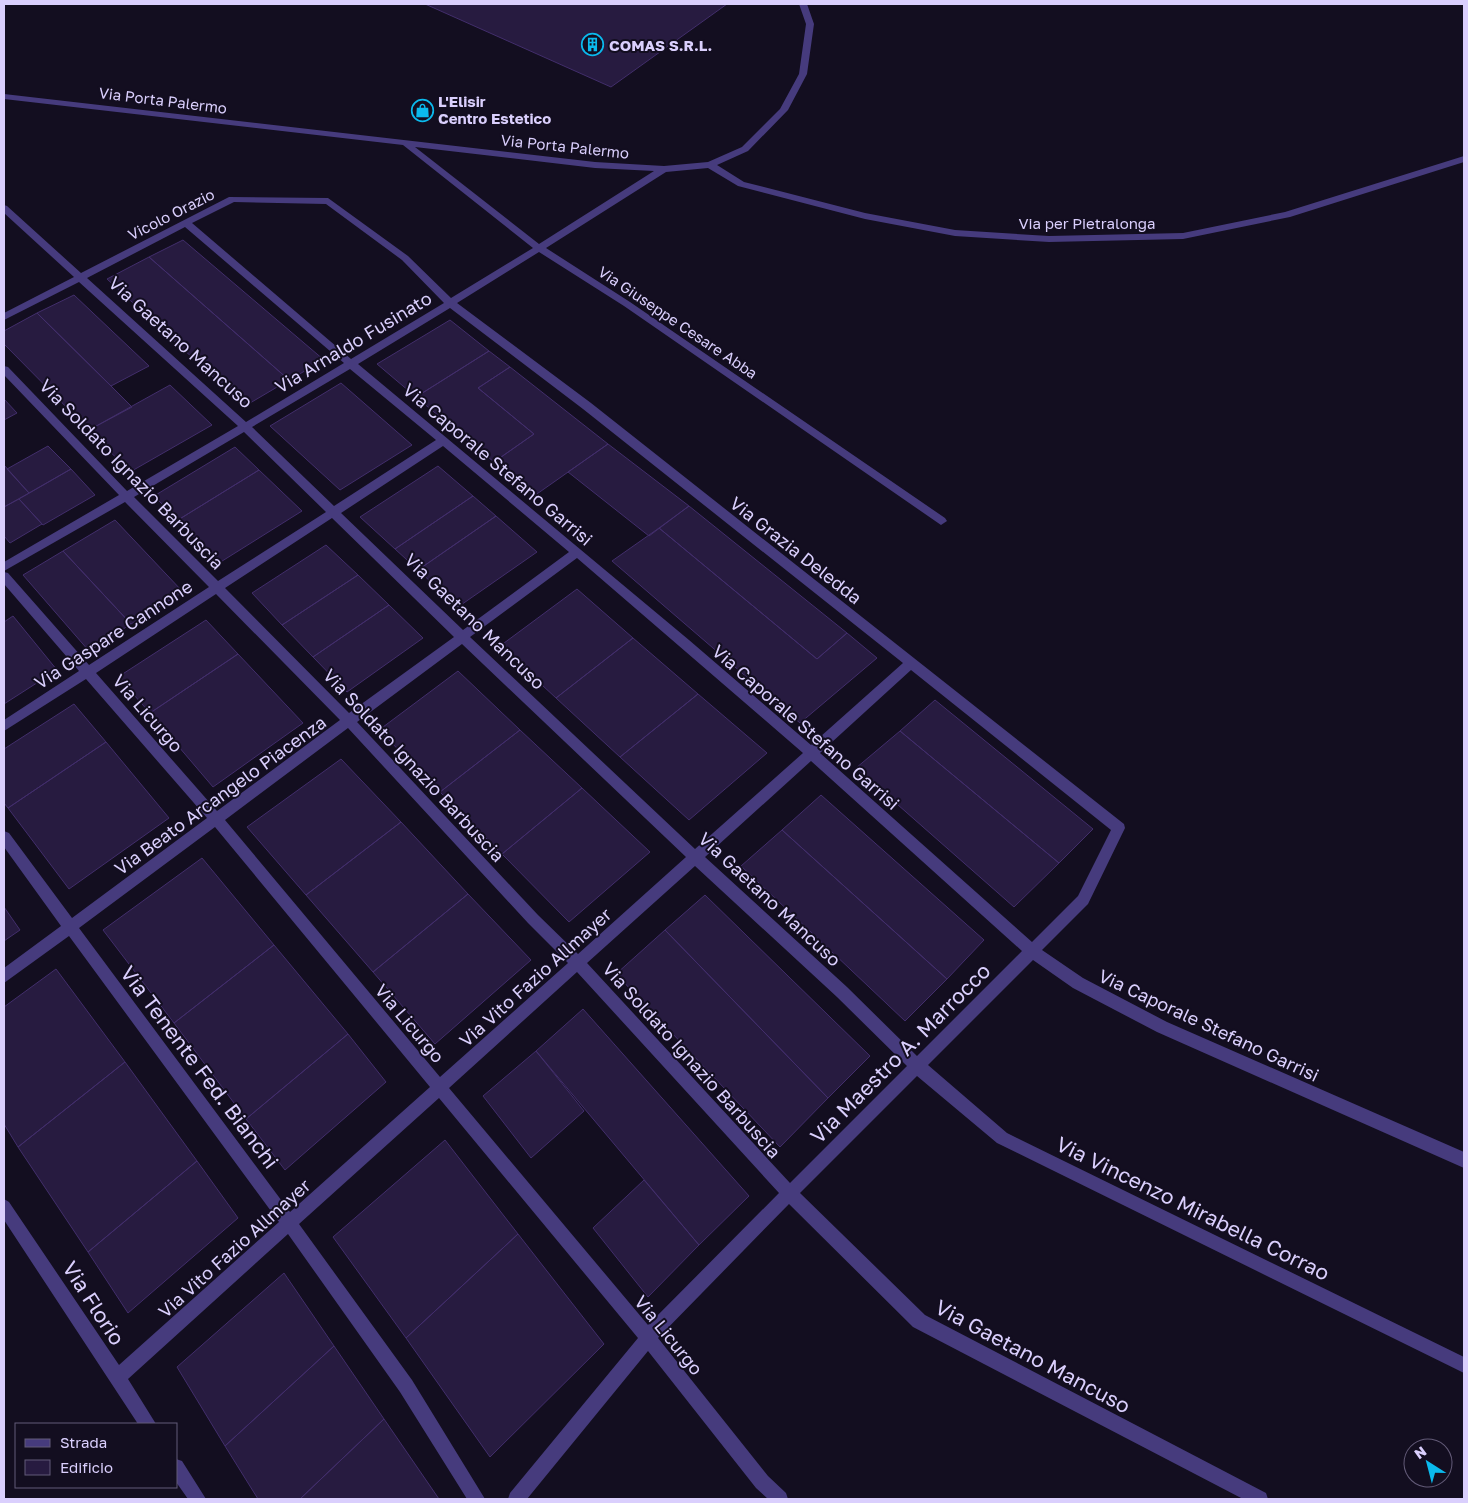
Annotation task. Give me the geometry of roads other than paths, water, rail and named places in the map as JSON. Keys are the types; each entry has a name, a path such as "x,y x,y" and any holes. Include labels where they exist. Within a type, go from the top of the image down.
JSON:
{"street":[{"name":"Via Porta Palermo","path":"4,96 595,165 664,168 710,164 745,149 784,110 803,74 810,24 803,4"},
{"name":"Via Giuseppe Cesare Abba","path":"404,142 540,249 635,310 941,521"},
{"name":"Via per Pietralonga","path":"710,164 741,184 865,216 955,233 1049,239 1183,236 1287,215 1464,160"},
{"name":"Via Arnaldo Fusinato","path":"4,567 351,364 449,302 540,249 664,168"},
{"name":"Vicolo Orazio","path":"4,317 232,199 328,201 405,258 449,302"},
{"name":"Via Gaetano Mancuso","path":"4,208 244,427 462,637 695,858 842,992 917,1066"},
{"name":"Via Caporale Stefano Garrisi","path":"186,223 351,364 577,552 811,753 1032,951 1078,983 1162,1027 1464,1160"},
{"name":"Via Grazia Deledda","path":"449,302 587,406 1119,828"},
{"name":"Via Soldato Ignazio Barbuscia","path":"4,369 126,496 349,721 533,920 578,963 790,1194"},
{"name":"Via Gaspare Cannone","path":"4,726 443,441"},
{"name":"Via Beato Arcangelo Piacenza","path":"4,976 577,552"},
{"name":"Via Licurgo","path":"4,576 216,819 648,1338 762,1482 780,1499"},
{"name":"Via Vito Fazio Allmayer","path":"117,1378 911,663"},
{"name":"Via Maestro A. Marrocco","path":"516,1499 662,1321 1083,900 1119,828"},
{"name":"Via Tenente Fed. Bianchi","path":"4,837 289,1223 406,1386 477,1499"},
{"name":"Via Vincenzo Mirabella Corrao","path":"917,1066 1002,1138 1464,1365"},
{"name":"Via Gaetano Mancuso","path":"790,1194 919,1321 1260,1499"},
{"name":"Via Florio","path":"4,1207 147,1423"},
{"path":"178,1470 198,1499"}],"place":[{"name":"COMAS S.R.L.","path":"593,45"},
{"name":"L'Elisir Centro Estetico","path":"422,110"}]}
